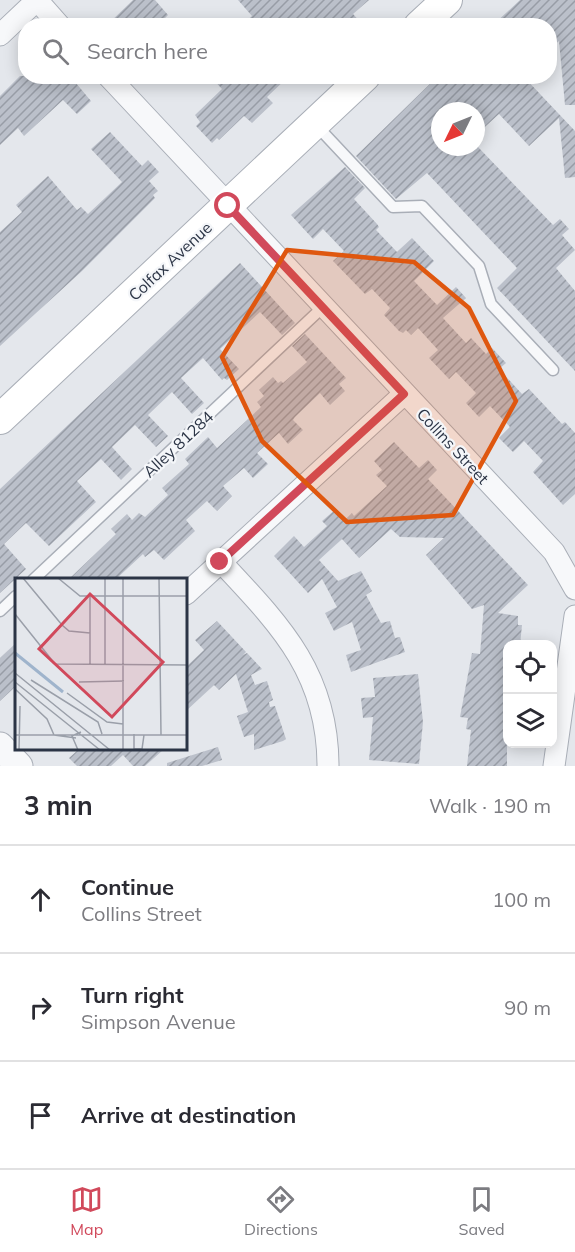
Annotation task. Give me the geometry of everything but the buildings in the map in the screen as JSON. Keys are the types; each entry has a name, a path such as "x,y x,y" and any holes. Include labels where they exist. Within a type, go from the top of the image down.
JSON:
{"main road":[{"path":"428,18 447,0"},
{"name":"Colfax Avenue","path":"0,418 356,84"}],"street":[{"path":"0,35 37,0 53,18"},
{"name":"Collins Street","path":"115,84 554,552 575,589"},
{"path":"188,592 404,394"},
{"path":"220,562 285,632 318,691 328,766"},
{"path":"554,766 575,616"}],"lane":[{"path":"315,123 393,207 422,206 479,266 491,304 553,370"},
{"name":"Alley 81284","path":"35,578 323,307"},
{"path":"0,611 15,597"}],"highlighted area":[{"path":"287,250 414,262 469,308 516,401 453,515 347,522 262,441 222,357"}],"route":[{"path":"220,562 404,394 228,206"}]}
